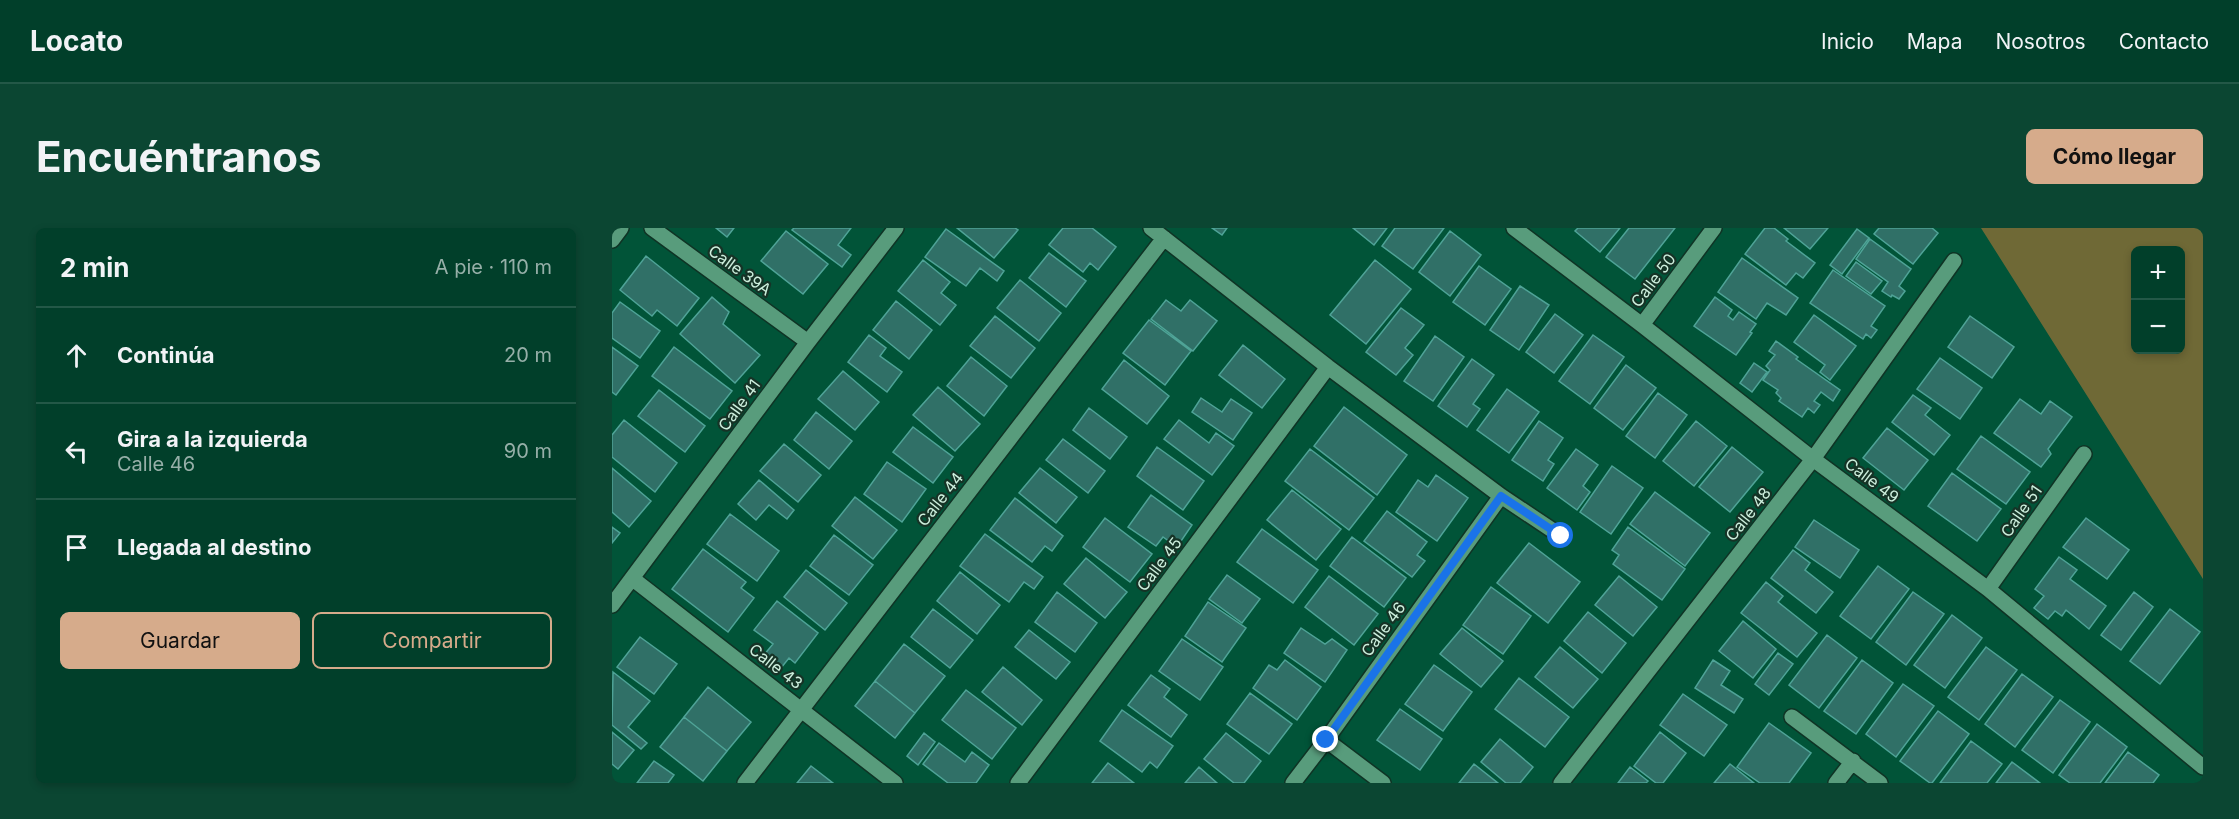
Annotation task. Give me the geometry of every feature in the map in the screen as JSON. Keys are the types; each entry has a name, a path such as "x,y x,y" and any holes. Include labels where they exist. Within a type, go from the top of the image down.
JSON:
{"street":[{"path":"612,240 621,228"},
{"name":"Calle 39A","path":"652,228 808,342"},
{"name":"Calle 41","path":"612,605 896,228"},
{"path":"1151,228 1328,367 1501,496 1561,536"},
{"name":"Calle 49","path":"1514,228 1813,459 1988,589 2201,761"},
{"name":"Calle 50","path":"1642,325 1714,228"},
{"name":"Calle 44","path":"745,783 1164,238"},
{"name":"Calle 48","path":"1561,783 1813,459 1954,261"},
{"name":"Calle 45","path":"1018,783 1328,367"},
{"name":"Calle 51","path":"1988,589 2084,454"},
{"name":"Calle 46","path":"1293,783 1501,496"},
{"name":"Calle 43","path":"633,579 895,783"},
{"path":"1792,717 1880,783"},
{"path":"1326,740 1383,783"},
{"path":"1836,783 1853,762"}],"shaded area":[{"path":"1981,228 2203,228 2203,579"}],"building":[{"path":"716,228 734,228 727,237"},
{"path":"794,228 851,228 838,245 851,255 842,267 792,230"},
{"path":"957,228 1015,228 1018,230 994,258"},
{"path":"1063,228 1092,228 1116,247 1098,270 1090,263 1083,272 1049,245"},
{"path":"1212,228 1227,228 1222,235"},
{"path":"1353,228 1387,228 1374,245"},
{"path":"1395,228 1444,228 1413,269 1382,246"},
{"path":"1578,228 1620,228 1600,252 1575,231"},
{"path":"1629,228 1675,228 1635,279 1606,257"},
{"path":"1765,228 1774,228 1788,239 1786,241 1815,263 1803,278 1796,273 1786,285 1745,254"},
{"path":"1784,228 1828,228 1810,249"},
{"path":"1879,228 1932,228 1938,233 1913,264 1874,234"},
{"path":"946,229 1004,271 997,281 980,268 966,286 925,257"},
{"path":"1857,229 1869,238 1842,274 1830,265"},
{"path":"786,231 828,264 803,294 761,261"},
{"path":"1450,231 1481,255 1450,296 1419,272"},
{"path":"1870,239 1911,269 1899,286 1905,291 1899,299 1882,291 1888,282 1856,259"},
{"path":"1049,253 1086,281 1066,307 1029,278"},
{"path":"646,256 699,298 677,326 657,310 652,316 620,290"},
{"path":"1742,258 1798,298 1786,315 1767,303 1756,319 1718,292"},
{"path":"923,260 950,282 941,293 956,305 940,325 898,291"},
{"path":"1375,260 1411,289 1366,344 1330,315"},
{"path":"1856,262 1882,281 1871,294 1846,276"},
{"path":"1479,266 1511,289 1485,325 1453,302"},
{"path":"1833,270 1885,306 1871,326 1877,330 1871,338 1866,334 1863,339 1810,303"},
{"path":"1020,280 1061,313 1039,341 997,308"},
{"path":"1520,286 1549,305 1519,350 1490,330"},
{"path":"712,297 729,312 723,324 760,355 735,383 680,334"},
{"path":"1715,297 1732,310 1728,316 1733,320 1739,312 1756,324 1736,355 1694,326"},
{"path":"1166,300 1181,311 1190,300 1217,321 1193,351 1151,319"},
{"path":"896,301 932,330 909,359 873,330"},
{"path":"620,302 660,331 640,358 612,338 612,313"},
{"path":"1401,308 1424,325 1405,348 1413,355 1396,375 1366,352"},
{"path":"1555,314 1583,335 1554,373 1526,352"},
{"path":"1814,315 1856,346 1830,380 1820,372 1825,365 1794,342"},
{"path":"995,316 1035,348 1011,378 970,346"},
{"path":"1970,316 2014,347 1992,378 1948,347"},
{"path":"1149,320 1191,351 1165,385 1123,353"},
{"path":"869,335 886,348 880,356 902,372 887,392 848,362"},
{"path":"1593,335 1624,357 1590,404 1559,381"},
{"path":"1435,336 1464,357 1433,401 1404,381"},
{"path":"1776,341 1798,357 1796,359 1840,390 1833,401 1821,392 1814,401 1820,405 1814,413 1808,408 1802,417 1779,401 1781,398 1776,393 1778,390 1763,380 1770,370 1766,366 1775,355 1769,351"},
{"path":"1243,345 1285,379 1262,408 1219,375"},
{"path":"612,347 638,366 616,395 612,392"},
{"path":"674,347 732,391 710,419 652,376"},
{"path":"971,357 1007,386 984,416 947,386"},
{"path":"1940,358 1982,388 1960,419 1917,389"},
{"path":"1472,359 1494,375 1473,404 1480,409 1467,427 1438,406"},
{"path":"1124,360 1169,396 1147,424 1102,389"},
{"path":"1754,363 1767,372 1752,392 1740,383"},
{"path":"1626,365 1656,388 1623,430 1594,408"},
{"path":"843,371 879,402 855,430 818,399"},
{"path":"938,387 980,424 955,451 913,415"},
{"path":"1507,389 1539,412 1509,453 1477,430"},
{"path":"659,390 705,426 685,452 638,416"},
{"path":"1658,393 1687,415 1655,458 1626,436"},
{"path":"1913,395 1931,408 1925,415 1950,435 1934,455 1892,422"},
{"path":"1201,398 1222,412 1231,399 1252,413 1233,440 1192,412"},
{"path":"2020,399 2041,414 2050,401 2072,417 2048,449 2051,454 2041,467 1994,433"},
{"path":"1344,407 1407,455 1377,495 1314,446"},
{"path":"1089,408 1127,437 1110,459 1073,430"},
{"path":"816,412 852,441 829,469 794,440"},
{"path":"624,420 677,463 655,492 612,457 612,435"},
{"path":"1179,420 1209,443 1216,433 1234,446 1212,475 1164,439"},
{"path":"1539,421 1563,438 1548,460 1554,464 1543,481 1512,460"},
{"path":"1696,421 1727,446 1694,486 1663,461"},
{"path":"913,427 953,457 933,483 893,452"},
{"path":"1887,428 1928,460 1904,490 1863,458"},
{"path":"1981,436 2030,472 2006,504 1957,469"},
{"path":"1063,439 1105,471 1088,493 1046,460"},
{"path":"784,444 821,475 798,502 760,471"},
{"path":"1157,447 1204,481 1183,510 1137,476"},
{"path":"1732,447 1763,472 1730,512 1699,487"},
{"path":"1310,449 1374,498 1349,530 1285,481"},
{"path":"1576,449 1598,465 1583,486 1590,492 1577,510 1547,488"},
{"path":"887,462 926,489 902,522 864,494"},
{"path":"1612,466 1643,488 1611,534 1580,512"},
{"path":"612,468 651,501 629,527 612,512"},
{"path":"1040,468 1077,497 1056,523 1019,493"},
{"path":"1952,473 2001,509 1977,541 1928,506"},
{"path":"1436,475 1468,498 1437,541 1396,512 1418,480 1428,487"},
{"path":"759,480 794,510 787,519 769,505 756,520 738,504"},
{"path":"1292,490 1341,529 1316,560 1267,520"},
{"path":"1655,492 1710,533 1685,566 1630,524"},
{"path":"1151,495 1192,525 1177,547 1163,537 1156,546 1128,527"},
{"path":"855,497 897,530 873,559 832,526"},
{"path":"1015,498 1063,536 1052,551 1045,546 1032,562 990,530"},
{"path":"1387,511 1427,542 1417,555 1425,561 1412,577 1364,541"},
{"path":"730,514 779,551 757,581 707,544"},
{"path":"1105,518 1152,554 1130,582 1083,547"},
{"path":"2086,518 2129,550 2107,579 2063,547"},
{"path":"1814,520 1859,550 1840,578 1795,547"},
{"path":"612,527 620,533 612,543"},
{"path":"1628,527 1685,569 1662,600 1613,564 1619,555 1612,550"},
{"path":"1262,529 1318,570 1293,603 1237,562"},
{"path":"985,534 1043,577 1034,589 1024,582 1009,602 960,566"},
{"path":"834,535 873,565 849,595 810,566"},
{"path":"1352,537 1406,578 1384,607 1330,566"},
{"path":"1529,543 1580,582 1548,623 1497,583"},
{"path":"703,549 746,582 741,588 754,598 728,632 672,589"},
{"path":"1793,550 1810,563 1805,570 1833,592 1816,613 1771,578"},
{"path":"2059,557 2077,570 2070,579 2106,606 2089,629 2066,610 2062,616 2055,611 2048,619 2034,608 2044,596 2035,589"},
{"path":"1086,558 1127,592 1105,618 1064,584"},
{"path":"1878,566 1909,589 1871,639 1840,616"},
{"path":"806,570 847,603 825,630 784,597"},
{"path":"960,572 1000,605 977,634 937,601"},
{"path":"1227,575 1260,599 1242,623 1209,599"},
{"path":"1329,576 1378,614 1354,645 1305,607"},
{"path":"1619,576 1657,607 1633,636 1595,605"},
{"path":"1766,582 1783,596 1778,602 1817,633 1797,657 1741,613"},
{"path":"1491,587 1531,616 1503,654 1463,625"},
{"path":"1057,592 1097,623 1075,652 1035,622"},
{"path":"1913,592 1944,614 1906,665 1876,642"},
{"path":"2134,592 2153,607 2121,650 2101,635"},
{"path":"777,601 818,633 795,663 789,658 781,668 764,655 773,644 754,630"},
{"path":"1208,602 1246,628 1222,662 1185,636"},
{"path":"933,609 973,640 950,668 911,637"},
{"path":"2170,609 2200,632 2160,684 2130,661"},
{"path":"1588,612 1626,643 1602,673 1564,641"},
{"path":"1952,615 1982,638 1945,688 1914,665"},
{"path":"1743,621 1776,649 1753,678 1719,651"},
{"path":"1301,628 1325,644 1332,639 1347,650 1325,682 1284,653"},
{"path":"1462,628 1503,661 1481,687 1440,654"},
{"path":"1029,630 1070,662 1056,679 1015,647"},
{"path":"1827,635 1857,658 1819,708 1789,685"},
{"path":"640,637 677,664 654,694 617,667"},
{"path":"1182,639 1223,667 1200,700 1159,671"},
{"path":"904,644 945,676 915,713 875,681"},
{"path":"1560,647 1598,679 1573,708 1535,677"},
{"path":"1986,647 2017,670 1979,720 1948,697"},
{"path":"1778,653 1793,664 1769,695 1755,684"},
{"path":"1285,660 1321,687 1297,720 1253,688 1269,665 1277,670"},
{"path":"1713,660 1730,671 1721,685 1743,699 1734,713 1695,688"},
{"path":"1862,660 1893,683 1856,734 1824,711"},
{"path":"1434,665 1472,692 1443,731 1405,704"},
{"path":"1003,667 1042,700 1022,725 982,692"},
{"path":"613,672 650,701 628,727 647,743 641,749 612,725"},
{"path":"2022,674 2053,697 2015,747 1985,724"},
{"path":"1151,675 1170,689 1164,697 1187,715 1171,737 1128,705"},
{"path":"1519,678 1569,717 1545,747 1495,709"},
{"path":"875,681 915,713 895,738 855,706"},
{"path":"1903,684 1934,706 1896,757 1866,734"},
{"path":"708,687 751,722 727,751 684,717"},
{"path":"966,690 1016,728 992,759 942,720"},
{"path":"1250,693 1292,724 1269,754 1227,724"},
{"path":"1683,694 1727,725 1704,756 1660,725"},
{"path":"2060,700 2090,722 2053,773 2022,750"},
{"path":"1400,709 1442,739 1420,770 1377,740"},
{"path":"1122,710 1173,746 1157,768 1150,762 1142,772 1100,741"},
{"path":"1938,711 1969,734 1930,783 1900,761"},
{"path":"684,717 727,751 703,781 660,747"},
{"path":"1769,723 1811,753 1789,783 1760,783 1737,767"},
{"path":"2097,724 2127,747 2100,783 2070,783 2059,775"},
{"path":"612,732 634,750 618,769 612,764"},
{"path":"1660,732 1686,753 1663,783 1656,783 1634,766"},
{"path":"924,733 935,742 918,765 907,756"},
{"path":"1226,733 1261,761 1244,783 1234,783 1204,759"},
{"path":"1500,739 1533,767 1520,783 1506,783 1481,762"},
{"path":"1971,741 2002,764 1987,783 1940,783"},
{"path":"939,743 965,762 972,752 989,765 976,783 948,783 923,764"},
{"path":"2128,752 2159,775 2153,783 2105,783"},
{"path":"654,761 674,775 668,783 637,783"},
{"path":"2012,762 2040,783 1996,783"},
{"path":"1108,763 1134,783 1092,783"},
{"path":"1474,764 1498,783 1459,783"},
{"path":"1730,764 1754,783 1714,783"},
{"path":"811,766 833,783 797,783"},
{"path":"1199,767 1217,783 1185,783"},
{"path":"1630,767 1648,781 1646,783 1618,783"}],"route":[{"path":"1326,740 1501,496 1561,536"}]}
